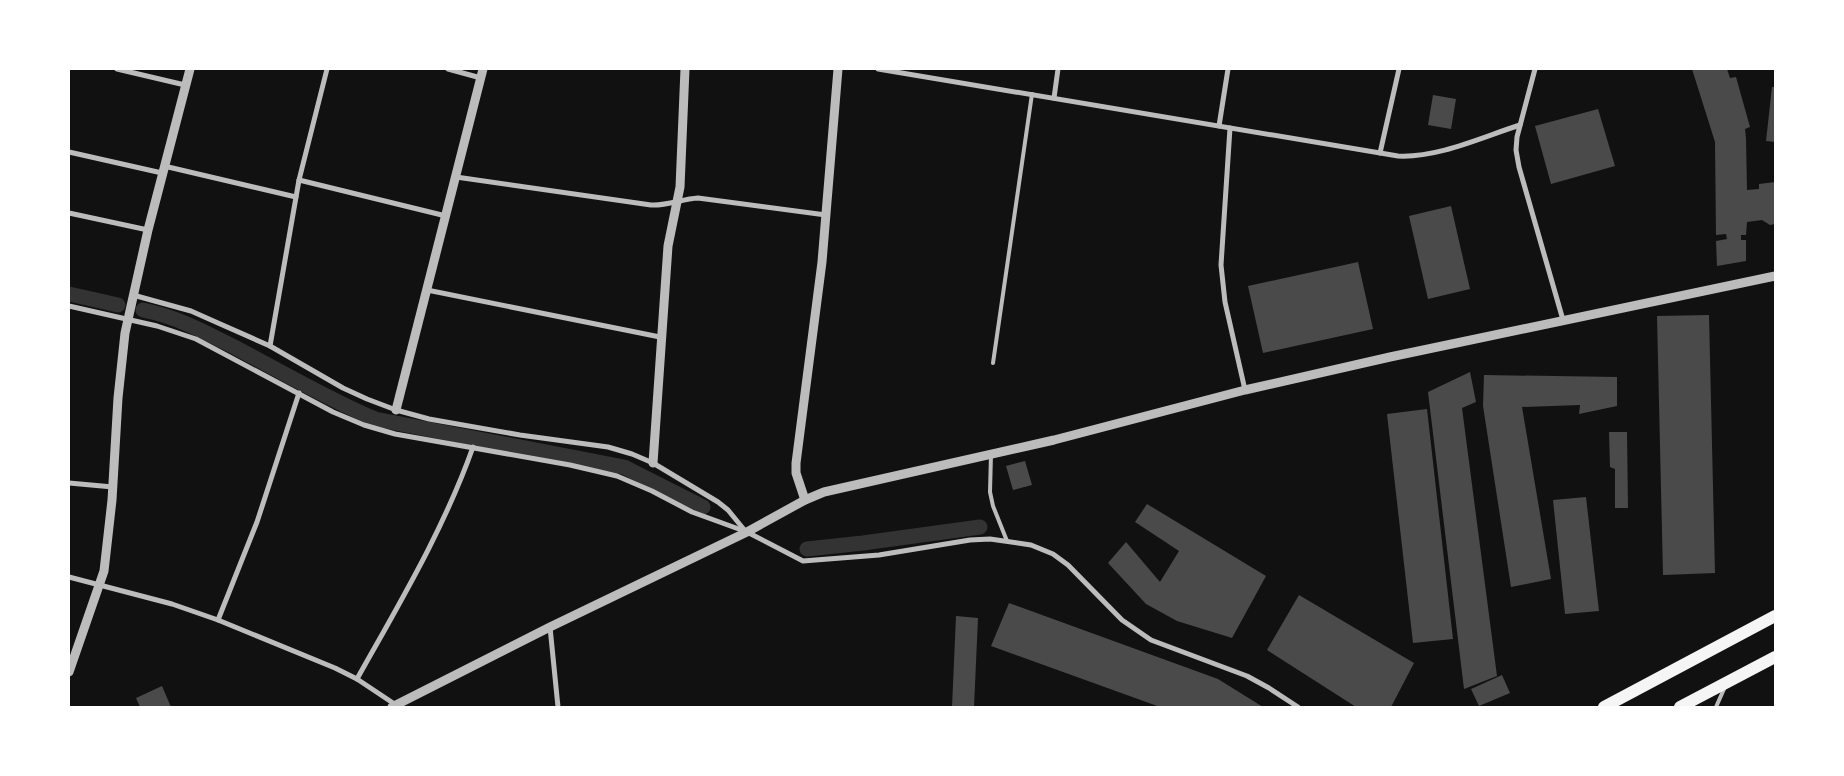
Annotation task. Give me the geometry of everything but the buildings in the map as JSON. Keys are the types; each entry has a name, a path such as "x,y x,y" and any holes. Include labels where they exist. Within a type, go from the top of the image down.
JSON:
{"highway":[{"path":"1604,707 1775,616"},
{"path":"1680,707 1775,657"}],"street":[{"path":"117,69 185,85"},
{"path":"69,672 100,584 108,540 120,374 128,319 148,230 190,69"},
{"path":"270,346 299,180 327,69"},
{"path":"396,410 482,73 448,69"},
{"path":"653,464 660,337 668,246 680,187 684,69"},
{"path":"805,500 796,473 796,463 817,308 838,69"},
{"path":"878,69 1410,157 1430,154 1520,125"},
{"path":"1054,98 1058,69"},
{"path":"1219,126 1228,69"},
{"path":"1380,153 1399,69"},
{"path":"1535,69 1520,125 1516,150 1519,168 1563,320"},
{"path":"1230,128 1221,265 1225,302 1245,390"},
{"path":"69,152 296,197"},
{"path":"456,177 651,205 667,204 687,198 714,199 826,215"},
{"path":"299,180 446,216"},
{"path":"69,212 148,230"},
{"path":"69,577 172,604 218,620 335,668 357,679 394,706 550,627 747,532 805,500 824,492 1054,440 1245,390 1563,320 1775,276"},
{"path":"427,290 660,337"},
{"path":"133,295 191,312 270,346 343,388 396,410 428,419 520,435 608,447 632,454 653,464 718,502 728,510 747,532"},
{"path":"69,306 157,326 196,339 333,412 364,425 396,434 474,447 617,476 652,491 692,512 747,532 803,561 879,555 970,540 990,539 1031,545 1053,554 1068,565 1122,620 1144,636 1247,676 1298,707"},
{"path":"218,620 256,522 299,393"},
{"path":"357,679 438,530 459,488 474,447"},
{"path":"69,483 113,487"},
{"path":"550,627 558,707"}],"lane":[{"path":"993,363 1032,94"},
{"path":"991,454 990,492 993,506 1007,542"},
{"path":"1716,707 1726,683"}],"waterway":[{"path":"69,294 118,305"},
{"path":"143,310 180,321 204,331 323,394 375,419 624,467 703,507"},
{"path":"807,549 980,527"}]}
